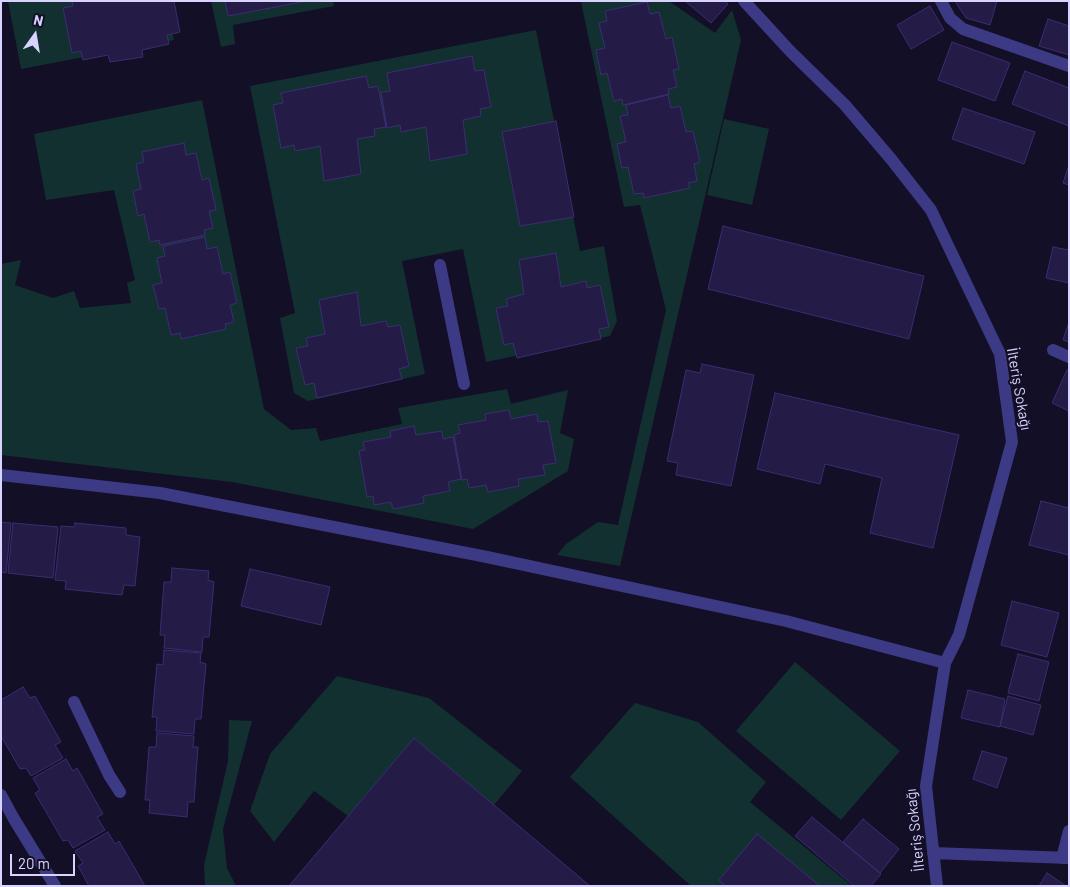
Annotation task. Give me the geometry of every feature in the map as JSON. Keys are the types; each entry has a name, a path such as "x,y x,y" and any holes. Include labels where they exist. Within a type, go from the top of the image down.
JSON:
{"street":[{"name":"İlteriş Sokağı","path":"744,1 790,51 845,105 932,210 1000,354 1012,442 959,635 945,663 926,786 937,886"},
{"path":"941,1 950,18 963,30 1069,66"},
{"path":"440,265 464,384"},
{"path":"1054,350 1069,357"},
{"path":"1,475 160,494 487,557 786,621 945,663"},
{"path":"74,702 109,775 120,792"},
{"path":"1,795 55,886"},
{"path":"934,853 1065,858 1069,831"}],"green space":[{"path":"8,1 166,1 174,40 21,69"},
{"path":"211,1 333,1 334,6 233,25 235,44 221,47"},
{"path":"669,1 715,33 732,10 741,40 620,566 557,555 566,544 598,522 618,525 666,310 640,205 624,207 581,2"},
{"path":"536,30 580,251 604,246 617,321 610,336 486,362 463,249 402,261 425,374 308,401 294,393 280,318 295,313 250,86"},
{"path":"202,100 264,409 291,430 316,428 320,441 402,424 398,408 507,389 511,404 568,390 560,433 574,439 568,471 473,529 232,482 1,455 1,264 21,260 15,285 53,298 74,291 80,308 131,303 127,283 135,280 114,190 46,200 34,134"},
{"path":"724,119 769,129 752,205 707,195"},
{"path":"795,662 900,751 841,820 736,731"},
{"path":"337,676 429,698 522,771 494,805 414,738 348,816 314,791 274,842 250,811 270,754"},
{"path":"635,703 698,722 766,782 750,802 852,886 691,886 570,777"},
{"path":"229,720 252,721 223,829 227,868 236,886 205,886 204,865 228,761"}],"building":[{"path":"72,1 174,1 180,32 167,35 169,44 142,50 143,57 110,62 108,55 83,60 81,51 72,53 63,8 73,6"},
{"path":"225,1 307,1 228,16"},
{"path":"685,1 724,1 728,4 711,23"},
{"path":"957,1 997,1 990,25 966,18 956,3"},
{"path":"647,2 650,14 659,12 666,39 672,37 679,69 673,70 677,87 668,89 669,94 623,105 622,99 614,101 607,73 601,75 596,50 605,48 599,23 607,21 605,11"},
{"path":"930,6 944,30 911,49 897,25"},
{"path":"1048,19 1069,26 1069,55 1039,46"},
{"path":"952,42 1010,63 995,101 938,80"},
{"path":"472,56 475,71 484,70 491,107 480,109 481,116 463,120 467,154 430,161 426,127 401,132 400,125 387,128 381,92 390,91 387,73"},
{"path":"1025,71 1069,88 1069,126 1012,104"},
{"path":"366,76 369,88 378,86 386,127 374,129 375,136 357,139 361,174 324,181 320,146 295,151 294,145 281,148 273,105 283,103 281,93"},
{"path":"668,95 671,108 680,106 686,132 693,131 700,162 694,164 697,181 688,183 690,188 644,198 643,193 634,194 628,167 622,168 617,144 626,142 620,116 628,115 626,105"},
{"path":"963,108 1035,132 1024,164 952,139"},
{"path":"556,121 574,217 520,226 502,132"},
{"path":"184,143 186,155 196,153 202,180 209,178 216,210 209,211 213,228 204,230 205,235 160,245 159,240 150,242 144,214 138,216 133,191 141,189 136,164 144,162 142,152"},
{"path":"1069,165 1069,185 1063,183"},
{"path":"723,226 924,276 909,339 708,289"},
{"path":"205,237 207,249 217,247 223,274 230,272 237,303 230,305 234,322 225,324 226,329 181,339 180,333 171,335 165,308 159,309 153,285 162,283 157,258 165,256 163,246"},
{"path":"1053,247 1069,250 1069,283 1046,278"},
{"path":"556,253 561,287 586,281 587,288 600,285 609,327 599,329 601,339 517,358 513,343 504,345 496,308 508,306 506,299 524,294 519,260"},
{"path":"357,292 361,326 386,321 388,327 400,325 409,366 399,369 402,379 317,398 314,383 305,385 296,348 308,346 306,338 325,334 319,300"},
{"path":"1069,322 1069,342 1063,340"},
{"path":"702,364 754,375 731,486 676,475 678,463 667,461 686,370 700,373"},
{"path":"1067,370 1069,371 1069,411 1052,403"},
{"path":"775,393 959,435 933,548 870,533 882,478 825,464 820,484 757,469"},
{"path":"509,410 511,419 537,414 538,422 548,421 556,463 543,465 545,475 518,479 519,486 488,492 486,485 469,488 467,479 462,480 454,435 460,433 458,425 486,420 485,414"},
{"path":"414,426 416,435 442,431 443,439 453,437 461,479 448,482 450,491 423,496 424,503 393,509 391,502 374,505 373,496 367,497 359,451 365,450 363,442 391,437 390,431"},
{"path":"1041,501 1069,508 1069,555 1029,545"},
{"path":"1,522 11,523 6,573 1,572"},
{"path":"13,523 58,527 53,578 8,573"},
{"path":"75,523 126,528 126,535 140,537 135,586 124,585 122,595 65,589 66,581 55,580 61,526 74,527"},
{"path":"172,568 209,571 208,580 214,582 209,637 203,637 202,652 164,648 165,635 160,635 164,582 171,582"},
{"path":"250,569 330,587 321,625 241,606"},
{"path":"1012,601 1059,613 1047,657 1001,645"},
{"path":"164,650 201,653 200,662 206,664 201,719 195,719 194,734 156,731 157,717 152,717 157,664 163,665"},
{"path":"1018,654 1049,662 1039,701 1008,693"},
{"path":"23,687 30,698 35,696 61,742 55,745 63,758 31,776 26,768 20,769 1,736 1,700"},
{"path":"968,690 1005,699 1000,727 961,718"},
{"path":"1008,696 1041,705 1033,735 1000,726"},
{"path":"157,733 194,736 193,747 198,747 194,802 188,802 187,817 149,813 150,800 145,800 149,747 156,747"},
{"path":"414,738 494,805 590,886 289,886"},
{"path":"982,751 1007,758 997,788 973,779"},
{"path":"66,759 73,771 77,768 103,814 97,817 105,830 73,848 68,840 63,841 35,793 40,790 33,778"},
{"path":"812,817 881,874 871,886 854,886 795,836"},
{"path":"863,819 899,849 880,873 843,842"},
{"path":"108,832 115,844 119,841 145,886 89,886 78,866 83,863 75,851"},
{"path":"757,834 820,886 726,886 719,880"},
{"path":"1047,873 1066,886 1039,886"}]}
